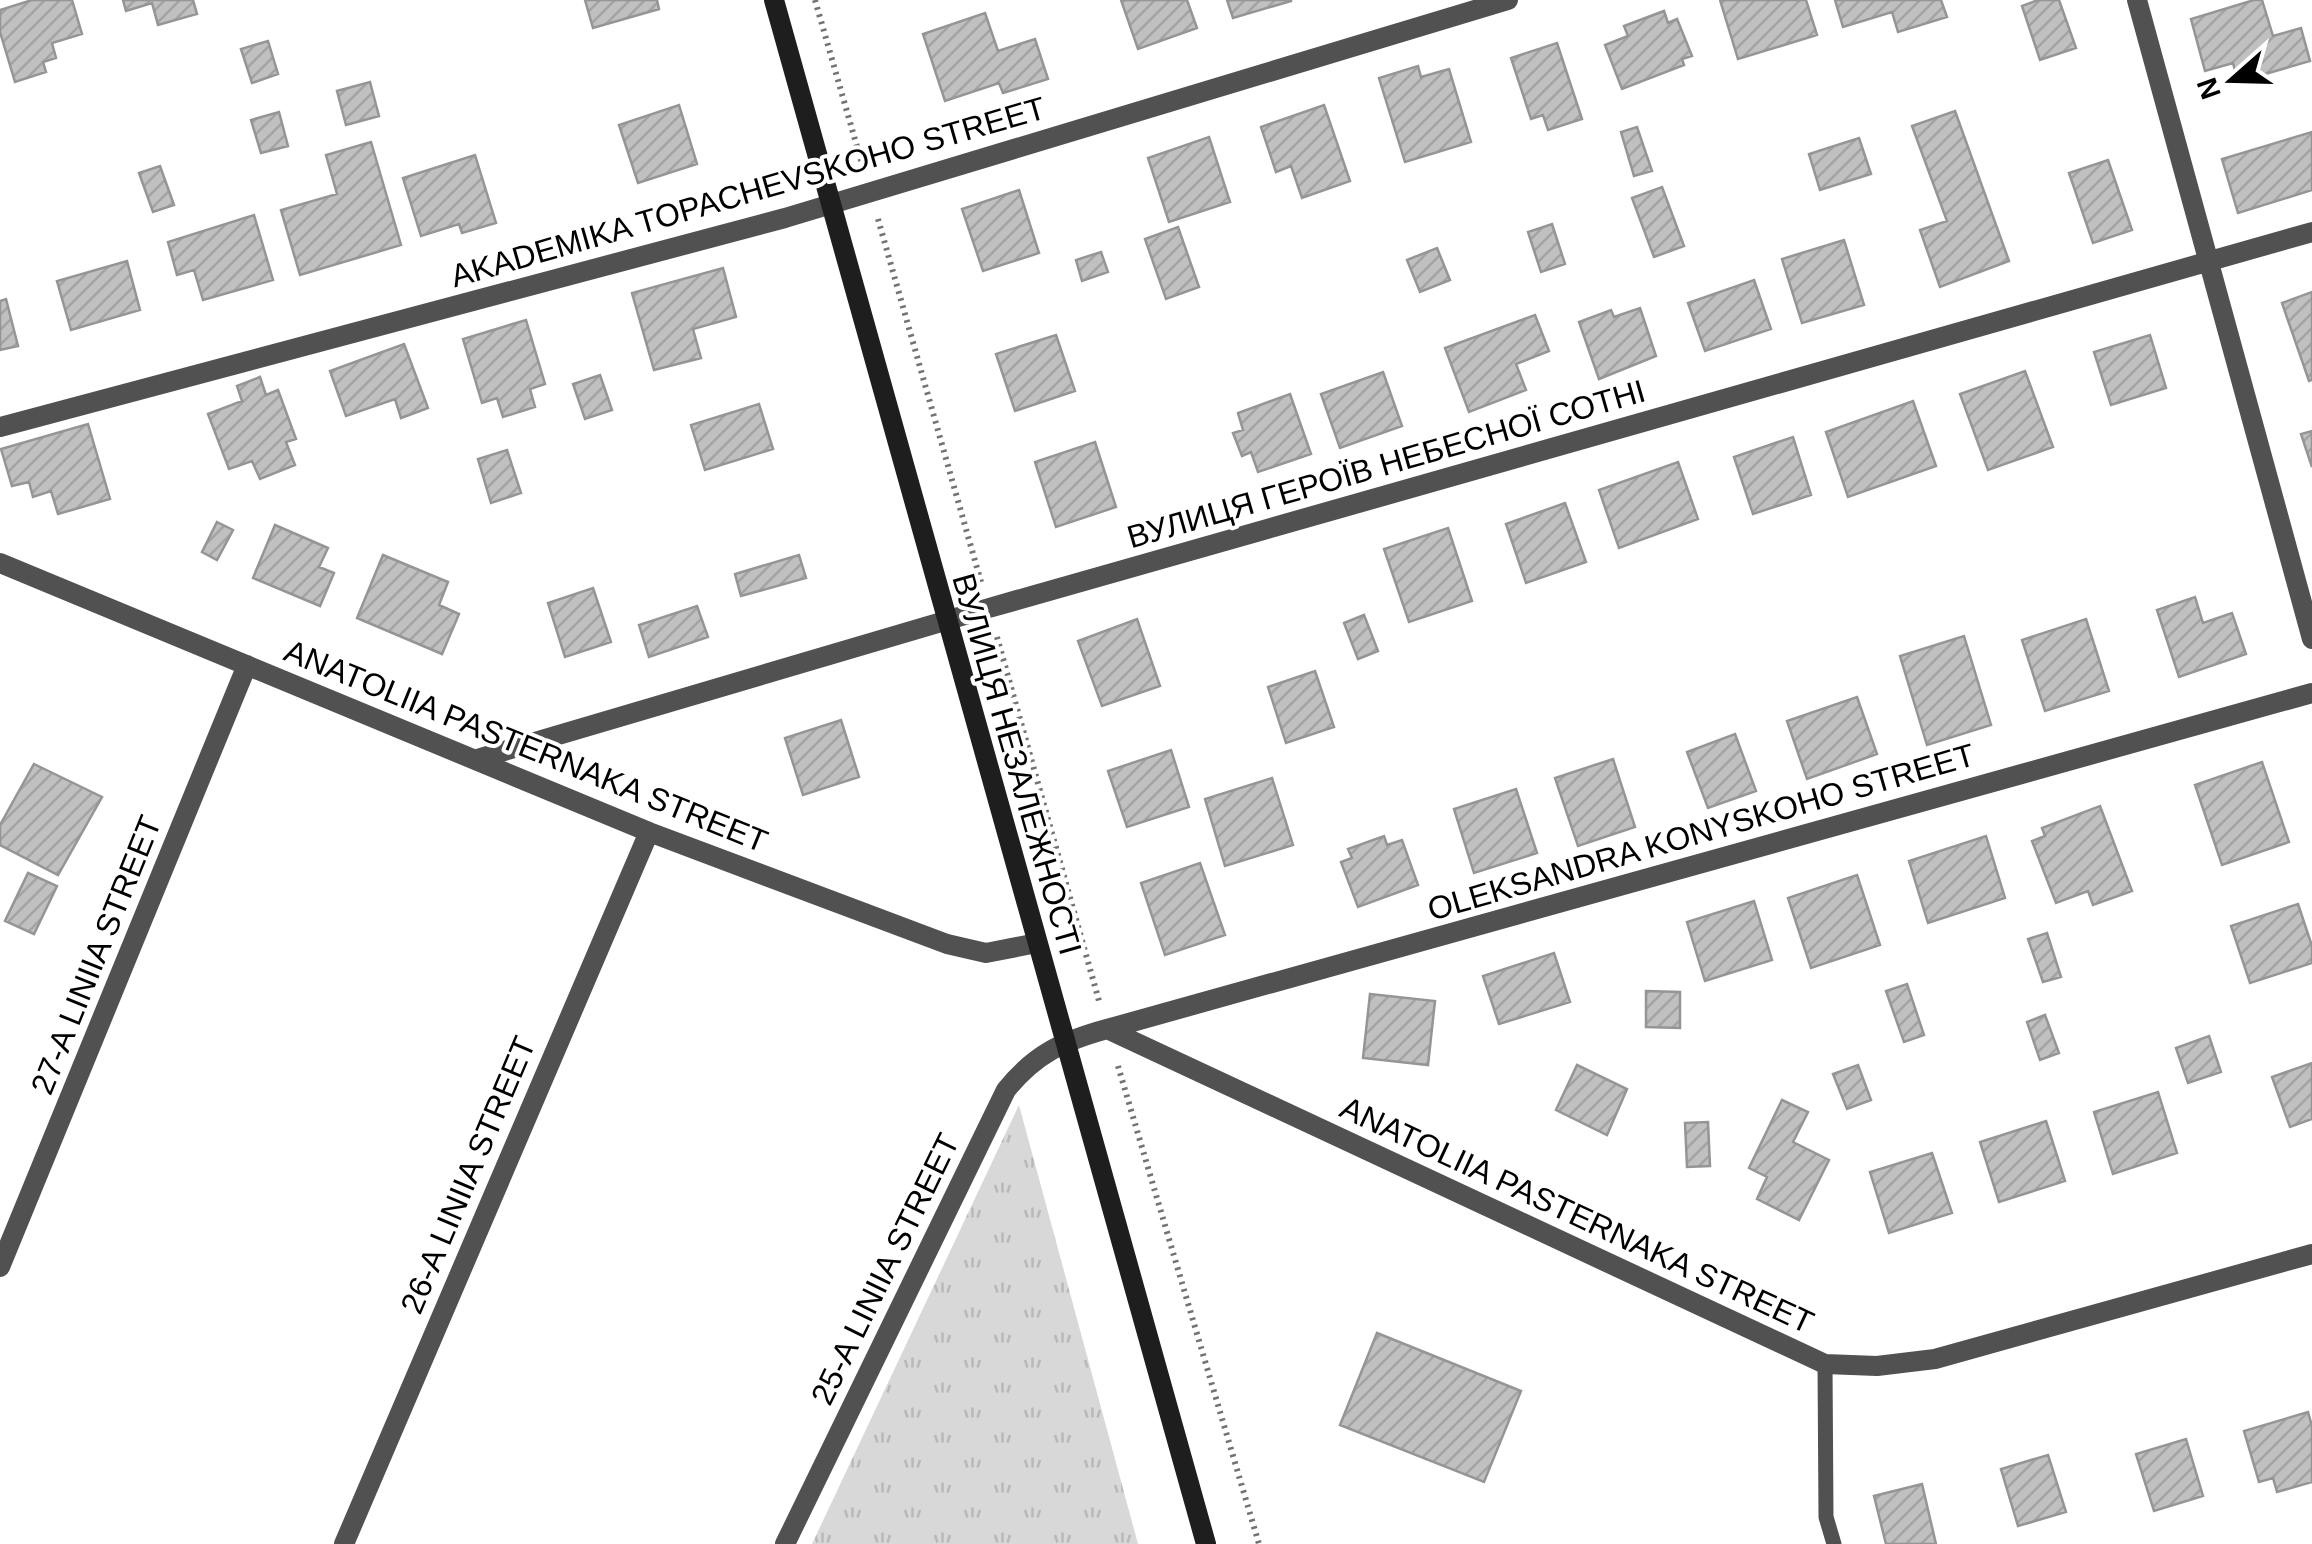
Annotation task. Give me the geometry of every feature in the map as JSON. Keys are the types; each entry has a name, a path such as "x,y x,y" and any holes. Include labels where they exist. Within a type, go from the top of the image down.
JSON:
{"main road":[{"name":"ВУЛИЦЯ НЕЗАЛЕЖНОСТІ","path":"774,0 1206,1544"}],"street":[{"name":"AKADEMIKA TOPACHEVSKOHO STREET","path":"0,427 830,205 1508,0"},
{"path":"2137,0 2312,639"},
{"name":"ВУЛИЦЯ ГЕРОЇВ НЕБЕСНОЇ СОТНІ","path":"477,759 988,608 2312,232"},
{"name":"ANATOLIIA PASTERNAKA STREET","path":"0,562 649,832 947,944 986,952 1037,943"},
{"name":"27-A LINIIA STREET","path":"0,1267 248,664"},
{"name":"OLEKSANDRA KONYSKOHO STREET","path":"1107,1029 2312,693"},
{"name":"26-A LINIIA STREET","path":"344,1544 649,832"},
{"path":"1065,1040 1107,1029"},
{"name":"ANATOLIIA PASTERNAKA STREET","path":"1107,1029 1825,1364 1877,1366 1935,1359 2312,1254"},
{"name":"25-A LINIIA STREET","path":"785,1544 1006,1090 1022,1069 1065,1040"}],"lane":[{"path":"1825,1364 1826,1516 1834,1544"}],"path":[{"path":"815,0 1107,1029 1259,1544"}],"green space":[{"path":"1019,1105 1138,1544 812,1544"}],"building":[{"path":"32,0 72,0 82,34 52,43 56,58 43,62 46,72 15,82 0,32 0,10"},
{"path":"123,0 193,0 197,14 158,25 152,3 126,11"},
{"path":"585,0 657,0 659,9 593,28"},
{"path":"1121,0 1187,0 1197,28 1138,49"},
{"path":"1227,0 1291,0 1291,1 1233,18"},
{"path":"1720,0 1806,0 1817,35 1738,59"},
{"path":"1835,0 1941,0 1947,17 1898,32 1892,12 1843,27"},
{"path":"2038,0 2059,0 2076,48 2040,60 2022,6"},
{"path":"2262,0 2273,36 2301,28 2310,61 2238,82 2233,63 2205,71 2191,19"},
{"path":"1664,11 1668,23 1677,19 1692,56 1682,59 1684,65 1622,89 1605,45 1628,36 1624,26"},
{"path":"985,13 998,51 1035,39 1048,79 1003,93 999,83 945,101 923,34"},
{"path":"268,41 278,74 252,83 241,49"},
{"path":"1557,43 1582,119 1548,130 1543,115 1531,119 1511,58"},
{"path":"1418,66 1421,77 1449,69 1471,142 1405,162 1379,78"},
{"path":"370,82 379,116 346,125 337,91"},
{"path":"679,105 697,164 638,183 619,125"},
{"path":"1324,105 1350,181 1302,198 1291,166 1276,172 1261,127"},
{"path":"1955,111 2009,261 1940,287 1920,230 1947,221 1912,126"},
{"path":"279,112 288,146 261,153 251,120"},
{"path":"1637,127 1652,171 1634,176 1621,132"},
{"path":"2312,132 2312,190 2238,213 2222,159"},
{"path":"1209,137 1230,202 1169,222 1148,158"},
{"path":"1859,138 1871,174 1820,190 1809,154"},
{"path":"371,142 401,245 300,275 281,210 337,194 326,155"},
{"path":"475,155 496,223 462,233 459,224 421,236 403,178"},
{"path":"2108,160 2132,230 2093,243 2069,173"},
{"path":"160,166 174,205 153,212 139,173"},
{"path":"1662,187 1684,246 1654,257 1632,198"},
{"path":"1019,190 1039,253 983,271 962,209"},
{"path":"254,215 273,280 203,300 194,270 177,275 168,242"},
{"path":"1552,224 1565,264 1541,272 1528,232"},
{"path":"1178,227 1199,287 1166,299 1145,239"},
{"path":"1844,240 1864,305 1802,323 1782,259"},
{"path":"1437,248 1450,280 1420,292 1407,260"},
{"path":"1101,252 1108,272 1082,281 1076,260"},
{"path":"127,261 140,310 71,330 57,281"},
{"path":"723,268 736,317 693,329 701,358 654,370 632,293"},
{"path":"1754,280 1771,329 1705,351 1688,303"},
{"path":"2312,292 2312,380 2309,381 2282,303"},
{"path":"6,299 18,346 0,350 0,301"},
{"path":"1640,308 1656,356 1599,379 1579,322 1611,310 1614,317"},
{"path":"1535,315 1549,351 1516,364 1526,390 1469,412 1445,348"},
{"path":"526,320 545,384 530,389 535,407 503,417 497,398 482,403 463,339"},
{"path":"1056,335 1075,391 1015,411 996,354"},
{"path":"2150,335 2166,388 2111,405 2094,352"},
{"path":"404,344 428,408 401,418 395,399 346,416 330,371"},
{"path":"2025,371 2053,447 1988,470 1960,394"},
{"path":"1383,372 1402,426 1340,448 1321,394"},
{"path":"600,375 612,410 585,419 573,384"},
{"path":"260,377 266,395 278,390 296,439 286,442 295,465 260,479 252,461 229,469 208,414 242,401 237,386"},
{"path":"1290,394 1311,454 1258,472 1251,452 1242,456 1233,433 1243,430 1238,413"},
{"path":"1913,401 1936,466 1848,497 1826,432"},
{"path":"759,404 773,449 705,470 691,425"},
{"path":"88,424 110,499 58,514 51,491 33,497 29,482 12,486 1,449"},
{"path":"2312,431 2312,467 2301,434"},
{"path":"1793,437 1811,495 1753,514 1734,457"},
{"path":"1095,442 1116,507 1056,527 1035,462"},
{"path":"507,450 521,493 491,503 478,459"},
{"path":"1678,462 1698,519 1619,548 1599,490"},
{"path":"1565,503 1586,562 1526,583 1506,524"},
{"path":"217,522 233,530 217,560 202,552"},
{"path":"275,525 328,548 319,567 334,573 320,606 253,578"},
{"path":"1448,528 1472,601 1409,622 1384,549"},
{"path":"383,555 448,582 439,605 459,614 442,654 357,618"},
{"path":"799,555 806,578 741,596 735,574"},
{"path":"593,588 611,642 565,657 548,603"},
{"path":"2195,597 2203,623 2232,613 2246,654 2179,677 2157,610"},
{"path":"697,606 708,637 649,657 639,625"},
{"path":"1364,615 1378,651 1358,659 1344,623"},
{"path":"1137,619 1160,686 1102,706 1078,641"},
{"path":"2086,619 2109,691 2045,711 2022,640"},
{"path":"1964,636 1991,725 1927,745 1900,656"},
{"path":"1315,671 1334,727 1286,743 1268,687"},
{"path":"1857,697 1877,754 1807,779 1787,721"},
{"path":"841,720 859,777 803,795 785,738"},
{"path":"1735,734 1756,791 1708,808 1687,752"},
{"path":"1171,750 1189,807 1127,827 1108,771"},
{"path":"1613,759 1635,827 1578,846 1555,778"},
{"path":"2262,762 2289,842 2222,865 2195,785"},
{"path":"34,764 102,797 58,875 0,845 0,825"},
{"path":"1272,778 1293,845 1225,866 1205,799"},
{"path":"1516,789 1537,853 1474,873 1454,809"},
{"path":"2100,806 2132,891 2093,905 2088,891 2056,903 2032,841 2045,836 2042,828"},
{"path":"1384,836 1387,845 1402,840 1418,885 1358,907 1341,862 1352,858 1348,849"},
{"path":"1986,836 2005,898 1928,923 1909,861"},
{"path":"1200,863 1225,935 1165,955 1141,883"},
{"path":"28,873 57,886 34,934 5,921"},
{"path":"1857,875 1880,945 1811,968 1788,898"},
{"path":"1754,901 1772,960 1705,981 1687,922"},
{"path":"2298,904 2312,946 2312,963 2250,983 2231,926"},
{"path":"2047,933 2061,977 2043,982 2028,939"},
{"path":"1554,953 1570,1002 1499,1024 1483,976"},
{"path":"1907,984 1924,1035 1904,1042 1886,991"},
{"path":"1646,991 1680,992 1680,1028 1646,1027"},
{"path":"1370,994 1435,1001 1428,1065 1363,1058"},
{"path":"2045,1015 2059,1053 2040,1060 2027,1022"},
{"path":"2209,1036 2221,1072 2188,1083 2176,1048"},
{"path":"2312,1063 2312,1119 2290,1127 2272,1077"},
{"path":"1577,1065 1627,1089 1607,1135 1556,1110"},
{"path":"1858,1065 1871,1100 1847,1109 1833,1074"},
{"path":"2158,1092 2177,1153 2113,1174 2094,1112"},
{"path":"1782,1100 1808,1112 1793,1142 1829,1160 1799,1220 1757,1199 1767,1177 1749,1168"},
{"path":"2046,1121 2065,1181 1999,1202 1980,1142"},
{"path":"1708,1122 1710,1166 1687,1167 1685,1123"},
{"path":"1932,1153 1952,1213 1889,1233 1870,1172"},
{"path":"1377,1333 1521,1391 1484,1482 1340,1425"},
{"path":"2308,1412 2312,1426 2312,1482 2277,1492 2273,1478 2259,1482 2244,1431"},
{"path":"2186,1439 2203,1496 2154,1511 2136,1454"},
{"path":"2048,1455 2066,1512 2018,1526 2001,1469"},
{"path":"1922,1484 1936,1544 1886,1544 1874,1496"}]}
